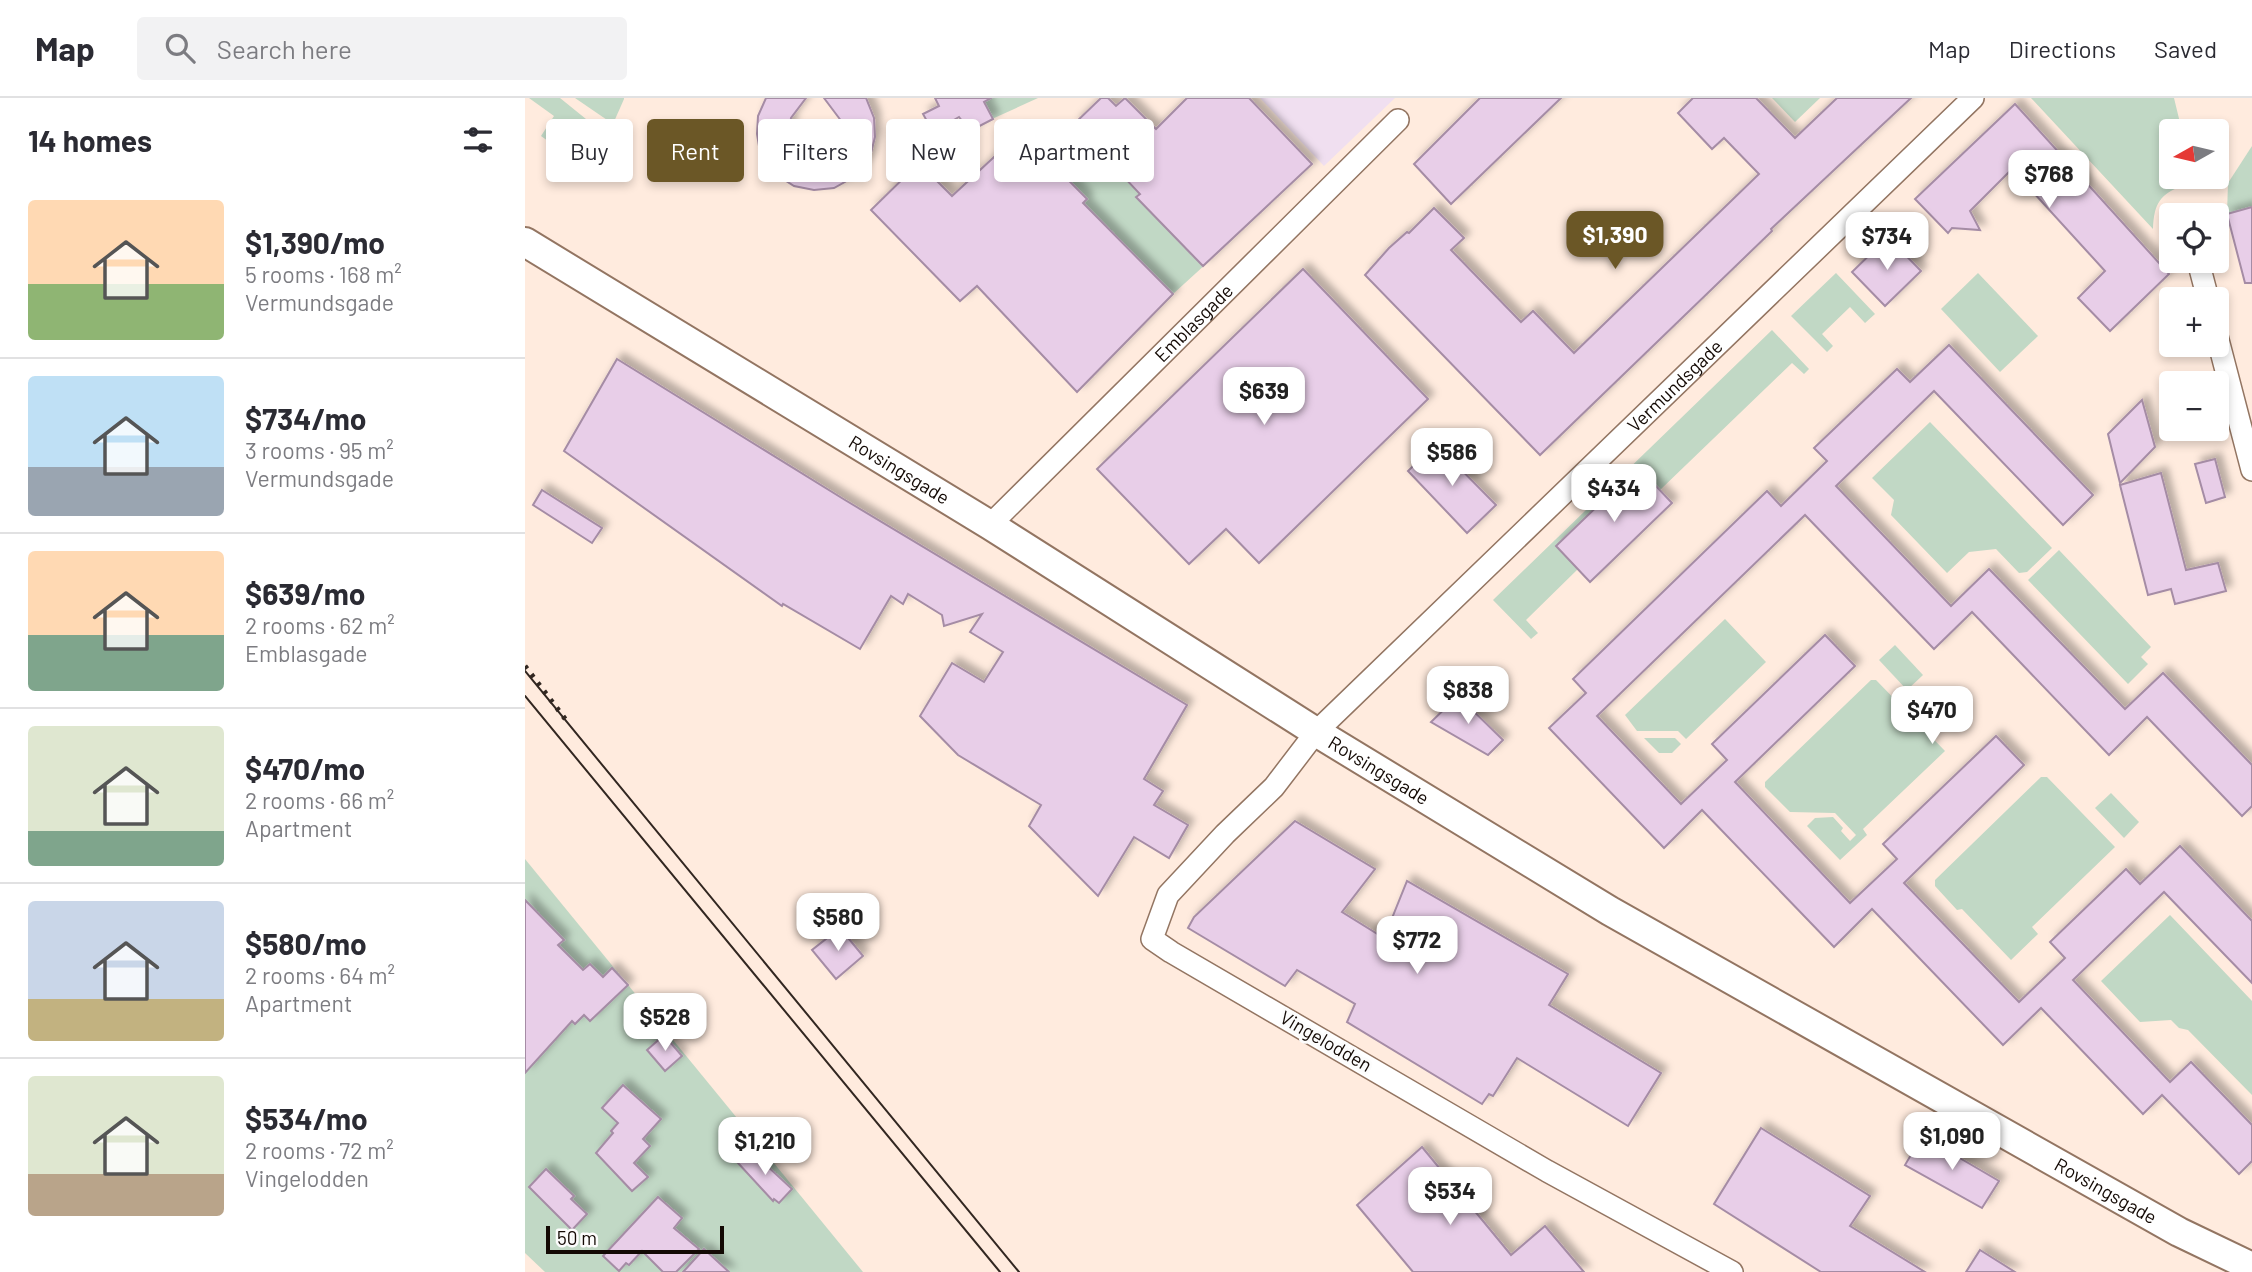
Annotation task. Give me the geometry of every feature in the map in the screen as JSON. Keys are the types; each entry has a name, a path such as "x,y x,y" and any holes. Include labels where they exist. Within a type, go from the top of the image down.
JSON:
{"street":[{"name":"Vermundsgade","path":"1316,732 1973,98"},
{"name":"Emblasgade","path":"990,525 1398,120"},
{"name":"Rovsingsgade","path":"525,242 990,525 1316,732 1645,932 2179,1232 2252,1267"},
{"path":"2222,357 2252,470"},
{"name":"Vingelodden","path":"1316,732 1274,787 1168,895 1152,939 1547,1171 1732,1272"}],"shaded area":[{"path":"1260,98 1395,98 1324,166"}],"green space":[{"path":"529,98 560,98 586,119 552,119 554,116"},
{"path":"575,98 624,98 615,119 606,119"},
{"path":"982,98 1038,98 992,119"},
{"path":"1772,98 1820,98 1795,122"},
{"path":"2031,98 2174,98 2179,119 2159,119 2159,189 2175,189 2164,196 2157,206 2153,229"},
{"path":"2252,146 2252,208 2229,214 2229,181"},
{"path":"1071,182 1129,182 1140,193 1137,198 1202,265 1207,263 1173,294 1083,203 1087,198"},
{"path":"1836,273 1875,314 1865,323 1850,307 1822,334 1833,346 1827,352 1791,316"},
{"path":"1978,273 2038,336 2000,372 1941,309"},
{"path":"1772,330 1809,369 1804,374 1792,363 1660,490 1638,467 1630,474 1665,510 1597,576 1563,540 1556,545 1578,569 1526,620 1538,633 1531,639 1493,600"},
{"path":"1930,422 2052,548 2027,572 2019,573 1996,549 1969,552 1947,573 1891,515 1894,500 1872,478"},
{"path":"2059,550 2151,647 2141,657 2148,664 2128,684 2028,580"},
{"path":"1725,619 1766,662 1686,739 1678,731 1637,731 1625,715"},
{"path":"1895,645 1923,675 1907,690 1879,660"},
{"path":"1871,680 1876,680 1945,751 1863,829 1867,835 1840,860 1807,826 1815,818 1833,817 1850,841 1856,835 1835,813 1790,812 1765,787 1765,782"},
{"path":"1644,738 1675,738 1681,744 1672,753 1659,753"},
{"path":"2041,777 2047,777 2115,847 2032,927 2038,934 2011,960 1962,909 1957,910 1935,886 1935,880"},
{"path":"2111,793 2139,822 2124,838 2095,808"},
{"path":"525,859 863,1272 545,1272 525,1253"},
{"path":"2170,915 2252,1001 2252,1095 2188,1030 2179,1028 2171,1020 2140,1022 2101,981"}],"building":[{"path":"766,98 806,98 791,119 758,119 758,140 757,134 758,116"},
{"path":"824,98 866,98 874,118 875,137 872,149 872,119 840,119"},
{"path":"935,98 991,98 984,102 993,119 980,126 980,119 926,119 923,114 939,106"},
{"path":"1101,98 1108,98 1116,106 1125,98 1146,119 1079,119"},
{"path":"1187,98 1249,98 1312,164 1203,266 1136,197 1140,194 1129,182 1154,182 1154,127 1156,129"},
{"path":"1480,98 1561,98 1451,204 1414,164"},
{"path":"1693,98 1756,98 1795,138 1837,98 1911,98 1771,229 1772,231 1540,455 1365,275 1389,248 1434,208 1464,238 1451,250 1521,322 1533,311 1574,353 1759,174 1724,138 1712,149 1678,113"},
{"path":"2015,104 2159,263 2159,273 2169,274 2110,331 2078,298 2105,271 2012,169 1970,211 1980,230 1952,228 1948,233 1915,199"},
{"path":"994,157 994,182 1070,182 1087,199 1083,203 1173,294 1077,392 977,286 960,301 871,210 900,182 938,182 952,196 967,182 980,182 980,170"},
{"path":"788,182 845,182 834,188 814,190"},
{"path":"2252,207 2252,283 2245,283 2229,213"},
{"path":"1888,237 1921,271 1885,306 1852,272"},
{"path":"1303,269 1428,399 1259,563 1226,529 1189,564 1097,469"},
{"path":"1949,345 2093,495 2063,525 1934,391 1836,486 1951,606 1989,569 2125,709 2163,673 2252,765 2252,806 2242,816 2147,717 2109,755 1972,612 1934,649 1805,515 1597,716 1681,804 1727,760 1712,744 1825,635 1855,666 1735,782 1850,903 1897,859 1883,844 1996,736 2024,765 1904,883 2019,1002 2065,958 2050,942 2126,869 2140,884 2180,846 2252,921 2252,983 2164,892 2073,980 2170,1082 2191,1062 2252,1125 2252,1161 2239,1174 2162,1095 2143,1114 2041,1008 2003,1045 1872,909 1834,947 1702,810 1664,848 1549,728 1586,693 1573,679 1767,491 1781,506 1827,461 1814,448 1897,369 1910,382"},
{"path":"617,359 845,500 1187,705 1144,779 1163,791 1154,805 1188,825 1169,858 1134,837 1098,896 1029,826 1041,805 958,755 920,716 952,663 984,682 1003,652 970,632 982,614 944,626 942,615 908,594 903,604 891,596 860,649 783,604 782,606 564,451"},
{"path":"2142,400 2155,447 2120,483 2108,434"},
{"path":"1436,444 1496,505 1467,533 1408,471"},
{"path":"2215,459 2225,497 2206,503 2195,464"},
{"path":"1638,467 1672,503 1590,582 1556,546"},
{"path":"2161,473 2186,570 2218,563 2226,591 2175,604 2171,589 2148,595 2120,485"},
{"path":"542,490 602,528 592,543 533,505"},
{"path":"1458,696 1503,740 1488,755 1431,722"},
{"path":"1295,821 1375,869 1342,912 1384,938 1407,881 1568,974 1549,1005 1661,1073 1628,1126 1517,1058 1493,1096 1489,1094 1482,1104 1347,1022 1355,1004 1297,970 1285,986 1188,928 1194,917"},
{"path":"525,900 564,940 558,945 583,970 590,964 603,977 612,968 628,985 590,1021 584,1015 575,1024 572,1021 525,1073"},
{"path":"840,928 863,956 836,979 812,950"},
{"path":"664,1035 682,1056 665,1071 647,1050"},
{"path":"623,1085 661,1119 643,1139 650,1146 634,1163 648,1177 632,1191 596,1153 618,1123 602,1108"},
{"path":"1761,1128 1870,1196 1850,1226 1925,1272 1821,1272 1714,1204"},
{"path":"1922,1136 1999,1181 1982,1208 1905,1165"},
{"path":"1422,1147 1511,1255 1545,1226 1584,1272 1413,1272 1357,1205"},
{"path":"751,1151 792,1189 779,1203 774,1199 773,1201 738,1163"},
{"path":"546,1169 574,1196 571,1199 587,1214 572,1230 529,1187"},
{"path":"658,1197 682,1218 674,1228 699,1249 676,1272 663,1272 642,1251 619,1271 603,1256"},
{"path":"704,1249 729,1272 683,1272"},
{"path":"1980,1250 2015,1272 1966,1272"}],"tram line":[{"path":"525,671 1019,1272"},
{"path":"525,696 1000,1272"}],"railway":[{"path":"525,666 569,724"}]}
